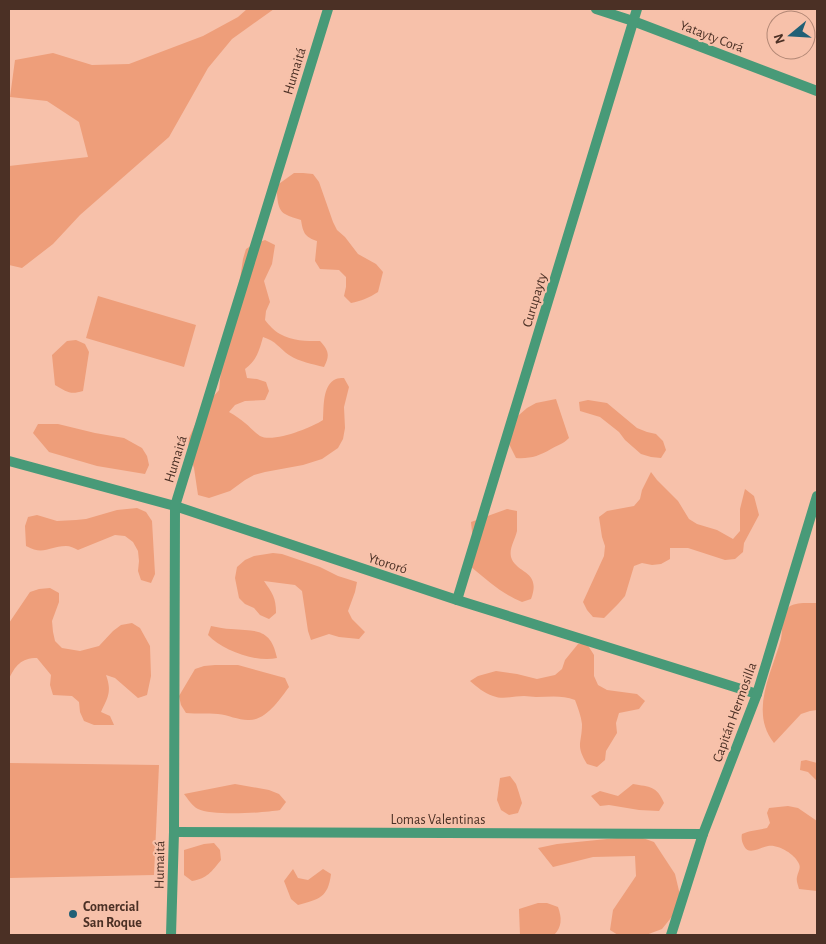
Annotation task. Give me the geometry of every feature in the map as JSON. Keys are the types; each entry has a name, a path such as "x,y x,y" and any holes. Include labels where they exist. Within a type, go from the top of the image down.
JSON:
{"street":[{"name":"Humaitá","path":"172,935 175,506 328,9"},
{"name":"Yatayty Corá","path":"596,9 633,21 817,91"},
{"name":"Curupayty","path":"457,600 637,9"},
{"name":"Ytororó","path":"9,461 175,506 457,600 757,694"},
{"name":"Capitán Hermosilla","path":"671,935 703,834 757,694 817,496"},
{"name":"Lomas Valentinas","path":"174,832 703,834"}],"shaded area":[{"path":"247,9 274,9 232,39 208,68 169,137 80,215 53,244 22,268 9,265 9,166 88,157 79,122 47,101 10,97 15,60 53,53 92,65 129,64 203,36 238,17"},
{"path":"294,173 313,174 319,182 337,230 358,254 376,264 383,272 378,292 365,299 351,303 344,296 346,277 339,270 320,269 315,261 317,241 305,234 301,220 285,214 280,209 276,186"},
{"path":"265,240 275,245 272,264 264,281 270,302 265,320 276,331 289,338 320,341 327,350 327,359 324,367 302,361 289,355 263,337 255,359 245,369 247,378 266,382 269,391 265,400 245,401 235,405 229,412 260,436 274,438 292,434 323,420 328,386 336,379 344,378 349,387 344,407 345,428 343,439 338,448 322,459 254,475 230,491 209,498 198,495 194,468 188,449 189,438 200,414 219,390 221,370 246,249"},
{"path":"98,296 196,325 184,367 86,338"},
{"path":"76,340 85,344 89,352 83,391 72,393 55,385 52,355 67,341"},
{"path":"556,399 569,438 538,455 516,458 507,440 512,421 536,403"},
{"path":"588,400 607,403 637,428 656,434 663,441 666,450 661,458 641,454 619,432 600,417 580,411 579,402"},
{"path":"38,424 58,424 124,438 142,448 147,456 149,465 145,474 97,466 49,452 33,433"},
{"path":"651,472 678,501 689,519 697,524 717,530 733,539 740,531 740,509 745,489 754,496 759,515 744,543 743,552 735,559 725,560 688,548 670,548 670,559 661,564 642,563 634,566 625,596 604,618 593,617 583,602 604,556 605,546 599,517 607,511 634,506 640,499 642,490"},
{"path":"137,508 146,512 152,521 155,574 151,583 141,580 138,571 138,551 133,542 125,536 115,535 78,550 60,546 37,550 26,546 25,526 28,517 37,515 57,521 76,520 117,510"},
{"path":"507,509 517,511 517,531 511,547 511,557 518,567 531,577 533,583 534,590 531,599 522,602 501,591 470,566 473,542 471,522"},
{"path":"273,553 282,554 320,567 338,576 357,582 348,611 352,619 365,632 359,639 329,634 311,640 302,591 295,585 264,581 275,603 276,613 269,619 260,615 254,608 245,604 239,598 235,578 237,567 245,560 254,556"},
{"path":"50,588 59,593 59,602 52,621 55,641 62,648 80,651 99,646 121,625 132,623 140,628 150,646 151,676 147,695 138,698 115,678 106,675 109,686 108,694 101,712 110,716 114,725 94,725 84,721 80,712 79,702 72,696 53,695 50,685 51,675 37,658 27,659 19,664 9,679 9,623 30,592"},
{"path":"817,603 817,710 801,714 774,743 767,731 763,718 763,705 768,678 781,639 785,613 793,605"},
{"path":"211,626 261,633 271,641 277,658 259,659 230,650 208,635"},
{"path":"578,644 587,644 594,655 594,676 598,685 607,690 637,694 645,701 639,709 619,713 616,723 617,733 606,751 605,760 597,767 587,764 581,752 582,724 575,700 565,697 497,697 484,692 470,681 478,676 496,671 537,679 555,675 562,669 565,660"},
{"path":"215,665 238,665 285,678 289,687 267,713 255,719 244,720 218,714 186,713 181,705 179,696 195,669"},
{"path":"806,760 817,763 817,781 808,772 800,770 801,761"},
{"path":"9,763 159,765 154,875 9,878"},
{"path":"510,776 516,784 522,803 518,813 509,815 501,810 497,800 500,778"},
{"path":"235,784 269,790 279,794 286,802 280,810 250,813 214,813 196,808 184,794"},
{"path":"633,784 652,788 659,793 664,803 659,811 609,805 600,806 591,796 600,791 618,796"},
{"path":"788,806 798,808 817,821 817,891 799,889 797,878 800,866 796,859 781,848 772,846 752,851 744,846 742,834 767,828 770,823 767,813 769,808"},
{"path":"637,836 654,842 675,874 680,895 674,914 662,929 646,935 618,935 610,930 613,910 636,876 635,856 593,857 553,867 538,848 557,844"},
{"path":"214,843 220,850 221,860 206,876 192,881 184,875 184,850"},
{"path":"293,869 298,878 308,880 323,869 331,874 325,893 317,899 298,905 291,899 284,881"},
{"path":"538,903 547,903 558,907 561,919 559,929 554,935 520,935 519,909"}],"place":[{"name":"Comercial San Roque","path":"73,914"}]}
